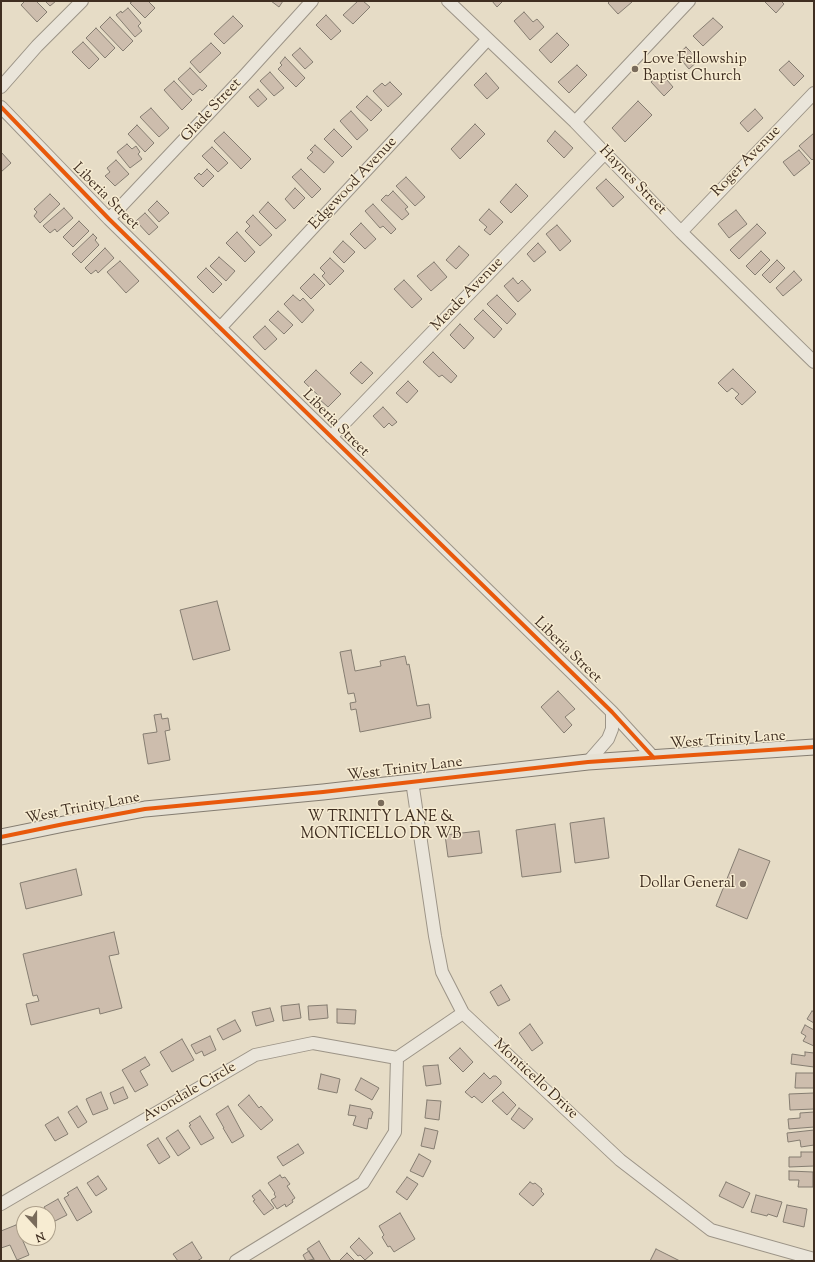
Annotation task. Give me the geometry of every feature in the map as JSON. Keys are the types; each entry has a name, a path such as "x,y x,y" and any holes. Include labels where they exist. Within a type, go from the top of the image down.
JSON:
{"main road":[{"name":"West Trinity Lane","path":"1,837 64,824 146,810 323,792 588,762 814,747"}],"street":[{"path":"1,87 37,46 82,1"},
{"name":"Glade Street","path":"109,219 245,76 312,1"},
{"name":"Haynes Street","path":"448,1 487,40 575,122 681,232 814,362"},
{"path":"575,122 689,1"},
{"name":"Edgewood Avenue","path":"220,328 487,40"},
{"name":"Roger Avenue","path":"681,232 814,93"},
{"name":"Liberia Street","path":"1,107 109,219 612,712 654,758"},
{"name":"Meade Avenue","path":"331,438 605,153"},
{"path":"588,762 608,740 612,729 612,712"},
{"name":"Monticello Drive","path":"412,781 435,936 442,972 463,1013 620,1160 711,1230 814,1259"},
{"path":"236,1261 362,1183 395,1132 397,1058 463,1013"},
{"name":"Avondale Circle","path":"1,1204 255,1055 313,1043 397,1058"}],"building":[{"path":"25,1 36,1 47,12 37,22 21,5"},
{"path":"45,1 56,1 50,6"},
{"path":"133,1 148,1 155,8 145,18 130,3"},
{"path":"271,1 283,1 279,7"},
{"path":"358,1 363,1 370,7 353,24 343,15"},
{"path":"492,1 503,1 497,7"},
{"path":"610,1 632,2 618,14 608,3"},
{"path":"764,1 781,1 784,4 776,13"},
{"path":"128,8 141,23 138,26 142,31 135,37 116,15 121,11 122,13"},
{"path":"524,12 533,22 537,19 544,27 530,40 514,21"},
{"path":"326,15 341,31 331,40 316,25"},
{"path":"233,16 243,26 224,44 214,34"},
{"path":"110,17 133,41 123,51 100,27"},
{"path":"713,18 723,27 703,46 693,36"},
{"path":"96,28 115,48 105,58 86,38"},
{"path":"557,33 569,45 551,63 539,50"},
{"path":"83,42 99,59 89,69 72,52"},
{"path":"211,43 221,53 200,73 190,62"},
{"path":"686,47 699,60 689,69 677,55"},
{"path":"300,48 313,62 305,69 292,55"},
{"path":"285,57 305,78 296,87 278,69 282,65 280,63"},
{"path":"789,61 804,76 794,86 779,70"},
{"path":"577,65 587,75 569,93 558,82"},
{"path":"190,68 207,86 202,91 200,89 193,95 178,79"},
{"path":"270,72 284,88 274,96 260,81"},
{"path":"486,73 499,88 487,99 474,85"},
{"path":"661,73 673,87 664,96 651,82"},
{"path":"174,81 192,100 182,110 164,90"},
{"path":"390,82 402,94 388,107 373,91 382,83 385,86"},
{"path":"258,89 267,99 258,107 249,97"},
{"path":"367,96 382,110 371,121 356,107"},
{"path":"638,101 652,115 625,142 612,128"},
{"path":"151,108 169,128 159,137 140,117"},
{"path":"755,109 763,118 748,132 740,123"},
{"path":"351,111 368,130 357,140 340,121"},
{"path":"475,124 485,134 460,159 451,149"},
{"path":"137,125 154,143 145,152 128,134"},
{"path":"334,129 352,147 342,157 324,139"},
{"path":"555,131 573,148 564,158 547,141"},
{"path":"224,132 251,159 241,169 214,141"},
{"path":"814,133 814,158 812,160 799,146"},
{"path":"127,144 132,149 136,146 140,152 138,154 142,159 130,168 117,152"},
{"path":"315,145 334,162 324,173 307,158 313,152 310,150"},
{"path":"212,147 228,163 218,172 202,156"},
{"path":"799,150 810,163 794,176 783,162"},
{"path":"1,152 11,163 1,172"},
{"path":"116,160 129,174 115,186 105,176 110,172 107,168"},
{"path":"207,169 214,176 203,187 194,178 199,173 201,175"},
{"path":"301,169 321,189 312,198 292,177"},
{"path":"406,177 425,197 415,206 396,186"},
{"path":"606,179 624,197 613,207 596,188"},
{"path":"516,184 528,196 511,213 500,202"},
{"path":"295,188 305,198 294,209 285,199"},
{"path":"393,191 408,207 405,209 409,214 402,220 381,200"},
{"path":"50,194 60,204 40,223 34,216 37,212 34,209"},
{"path":"157,201 169,213 159,222 148,210"},
{"path":"268,202 286,220 276,229 259,212"},
{"path":"373,204 396,229 391,234 383,226 380,228 365,211"},
{"path":"64,208 73,218 57,232 55,229 50,233 43,226"},
{"path":"489,209 503,222 490,235 484,230 487,227 479,220"},
{"path":"736,210 747,224 729,238 718,224"},
{"path":"145,213 158,227 149,235 136,221"},
{"path":"253,215 272,235 260,246 245,231 250,226 246,222"},
{"path":"79,221 89,231 73,247 63,237"},
{"path":"361,223 376,239 365,249 350,234"},
{"path":"757,224 766,233 739,259 730,250"},
{"path":"557,225 571,241 560,251 546,234"},
{"path":"237,232 255,252 245,262 226,243"},
{"path":"93,234 97,238 95,240 99,245 81,263 72,254"},
{"path":"343,241 355,252 344,263 333,252"},
{"path":"538,243 546,252 534,262 527,254"},
{"path":"459,246 469,255 456,269 446,260"},
{"path":"105,248 114,258 98,273 96,270 91,274 85,268"},
{"path":"761,251 770,260 755,275 746,266"},
{"path":"219,257 235,271 226,281 210,266"},
{"path":"330,258 344,271 330,285 322,276 325,273 320,268"},
{"path":"777,260 785,268 770,283 762,275"},
{"path":"120,261 139,281 126,293 107,272"},
{"path":"434,262 447,277 431,291 417,276"},
{"path":"206,268 222,284 213,293 197,277"},
{"path":"794,271 802,280 783,296 776,288"},
{"path":"314,274 325,285 311,299 300,288"},
{"path":"513,278 518,284 522,280 531,290 518,302 504,286"},
{"path":"404,280 422,299 412,308 394,289"},
{"path":"293,295 300,301 303,298 314,310 302,323 284,304"},
{"path":"497,295 516,314 507,324 487,304"},
{"path":"483,310 502,329 494,338 474,319"},
{"path":"278,311 293,325 284,334 269,320"},
{"path":"460,324 474,338 464,349 450,335"},
{"path":"265,326 277,339 265,350 253,337"},
{"path":"433,352 457,376 451,383 442,375 439,377 423,362"},
{"path":"361,362 373,373 362,384 350,373"},
{"path":"733,369 756,392 742,405 735,398 739,394 732,388 727,392 718,383"},
{"path":"316,370 341,394 328,407 304,382"},
{"path":"408,381 418,391 407,403 396,393"},
{"path":"383,407 397,422 392,426 389,423 384,428 373,416"},
{"path":"217,601 230,650 193,660 180,610"},
{"path":"351,650 355,671 381,666 380,661 405,656 407,665 409,664 417,706 429,704 431,718 360,732 356,709 351,710 350,703 356,702 354,693 348,694 340,652"},
{"path":"558,691 575,709 565,717 572,725 564,733 541,707"},
{"path":"161,714 162,719 168,718 170,730 165,731 170,760 148,764 143,734 157,732 154,715"},
{"path":"604,818 609,858 575,863 570,823"},
{"path":"555,824 561,872 522,877 516,830"},
{"path":"479,831 482,853 448,857 445,835"},
{"name":"Dollar General","path":"739,849 770,861 747,919 716,906"},
{"path":"76,869 82,895 26,909 20,883"},
{"path":"114,932 119,954 109,956 122,1008 100,1014 99,1008 31,1025 26,1004 39,1001 37,995 33,996 23,954"},
{"path":"501,985 510,1000 498,1006 490,992"},
{"path":"299,1004 301,1018 283,1021 281,1006"},
{"path":"327,1005 328,1018 309,1020 308,1006"},
{"path":"270,1008 274,1021 256,1026 252,1012"},
{"path":"337,1009 356,1010 355,1024 337,1023"},
{"path":"812,1011 814,1012 814,1023 807,1019"},
{"path":"235,1020 241,1031 223,1040 217,1029"},
{"path":"530,1024 543,1043 532,1051 519,1033"},
{"path":"805,1025 814,1030 814,1046 803,1041 806,1036 801,1033"},
{"path":"210,1036 216,1050 204,1056 202,1051 196,1054 191,1045"},
{"path":"182,1039 194,1060 172,1072 160,1052"},
{"path":"460,1048 473,1062 463,1072 449,1058"},
{"path":"805,1052 814,1053 814,1067 791,1064 792,1054 805,1056"},
{"path":"145,1057 150,1065 140,1071 148,1085 135,1092 122,1070"},
{"path":"438,1065 441,1084 426,1086 423,1066"},
{"path":"484,1073 490,1079 493,1076 496,1076 501,1081 501,1084 482,1103 474,1096 472,1098 465,1092"},
{"path":"796,1073 814,1073 814,1088 795,1088"},
{"path":"321,1074 340,1079 337,1093 318,1089"},
{"path":"361,1078 379,1088 372,1100 355,1090"},
{"path":"123,1087 128,1098 114,1104 110,1093"},
{"path":"101,1092 108,1109 93,1115 86,1099"},
{"path":"503,1092 516,1105 507,1115 492,1101"},
{"path":"814,1093 814,1109 790,1110 789,1094"},
{"path":"249,1095 259,1108 261,1106 273,1120 261,1130 238,1105"},
{"path":"427,1100 441,1101 439,1120 425,1118"},
{"path":"350,1105 371,1109 373,1112 371,1119 369,1118 367,1129 353,1125 356,1116 348,1115"},
{"path":"77,1106 87,1122 78,1128 68,1112"},
{"path":"228,1106 244,1136 232,1143 216,1114"},
{"path":"519,1108 533,1119 524,1129 511,1119"},
{"path":"814,1112 814,1127 789,1129 788,1119 800,1118 800,1113"},
{"path":"200,1116 214,1138 201,1145 189,1126 191,1125 189,1123"},
{"path":"58,1117 68,1134 55,1141 45,1125"},
{"path":"425,1128 438,1131 434,1149 421,1146"},
{"path":"178,1130 190,1148 178,1156 166,1138"},
{"path":"814,1130 814,1145 801,1147 800,1140 788,1142 787,1133"},
{"path":"158,1138 170,1157 159,1164 147,1145"},
{"path":"298,1144 304,1153 283,1166 277,1157"},
{"path":"801,1152 814,1152 814,1166 789,1167 789,1157 801,1157"},
{"path":"419,1154 431,1161 423,1177 410,1171"},
{"path":"789,1171 813,1172 813,1187 798,1187 799,1180 789,1180"},
{"path":"280,1175 282,1178 285,1177 290,1184 287,1186 295,1198 292,1200 293,1202 286,1207 285,1204 277,1209 271,1200 276,1197 274,1194 275,1193 268,1183"},
{"path":"98,1176 107,1189 96,1196 87,1183"},
{"path":"407,1177 418,1184 407,1200 396,1192"},
{"path":"530,1182 533,1184 535,1183 542,1189 541,1191 544,1194 533,1206 519,1194"},
{"path":"726,1182 750,1193 743,1208 719,1196"},
{"path":"77,1187 92,1212 77,1221 64,1198 69,1195 67,1193"},
{"path":"260,1190 274,1208 264,1215 253,1201 255,1200 252,1196"},
{"path":"756,1195 782,1202 777,1217 768,1214 767,1216 751,1212"},
{"path":"58,1199 67,1215 56,1220 56,1206 46,1206"},
{"path":"787,1205 807,1209 804,1227 783,1222"},
{"path":"400,1213 415,1239 394,1252 390,1246 388,1247 382,1237 384,1235 379,1226"},
{"path":"16,1225 16,1246 25,1246 29,1255 17,1260 10,1245 1,1248 1,1231"},
{"path":"359,1238 373,1253 365,1260 360,1255 358,1256 350,1247"},
{"path":"319,1241 331,1261 315,1261 307,1249"},
{"path":"192,1242 202,1258 197,1261 178,1261 173,1254"},
{"path":"656,1249 680,1261 650,1261"},
{"path":"309,1251 314,1259 306,1261 303,1255"},
{"path":"347,1253 355,1261 339,1261"}],"cycle path":[{"path":"1,107 109,219 612,712 654,758"},
{"path":"1,837 145,809 323,792 588,762 814,747"}],"place":[{"name":"Love Fellowship Baptist Church","path":"635,69"},
{"name":"W TRINITY LANE & MONTICELLO DR WB","path":"381,803"},
{"name":"Dollar General","path":"743,884"}]}
